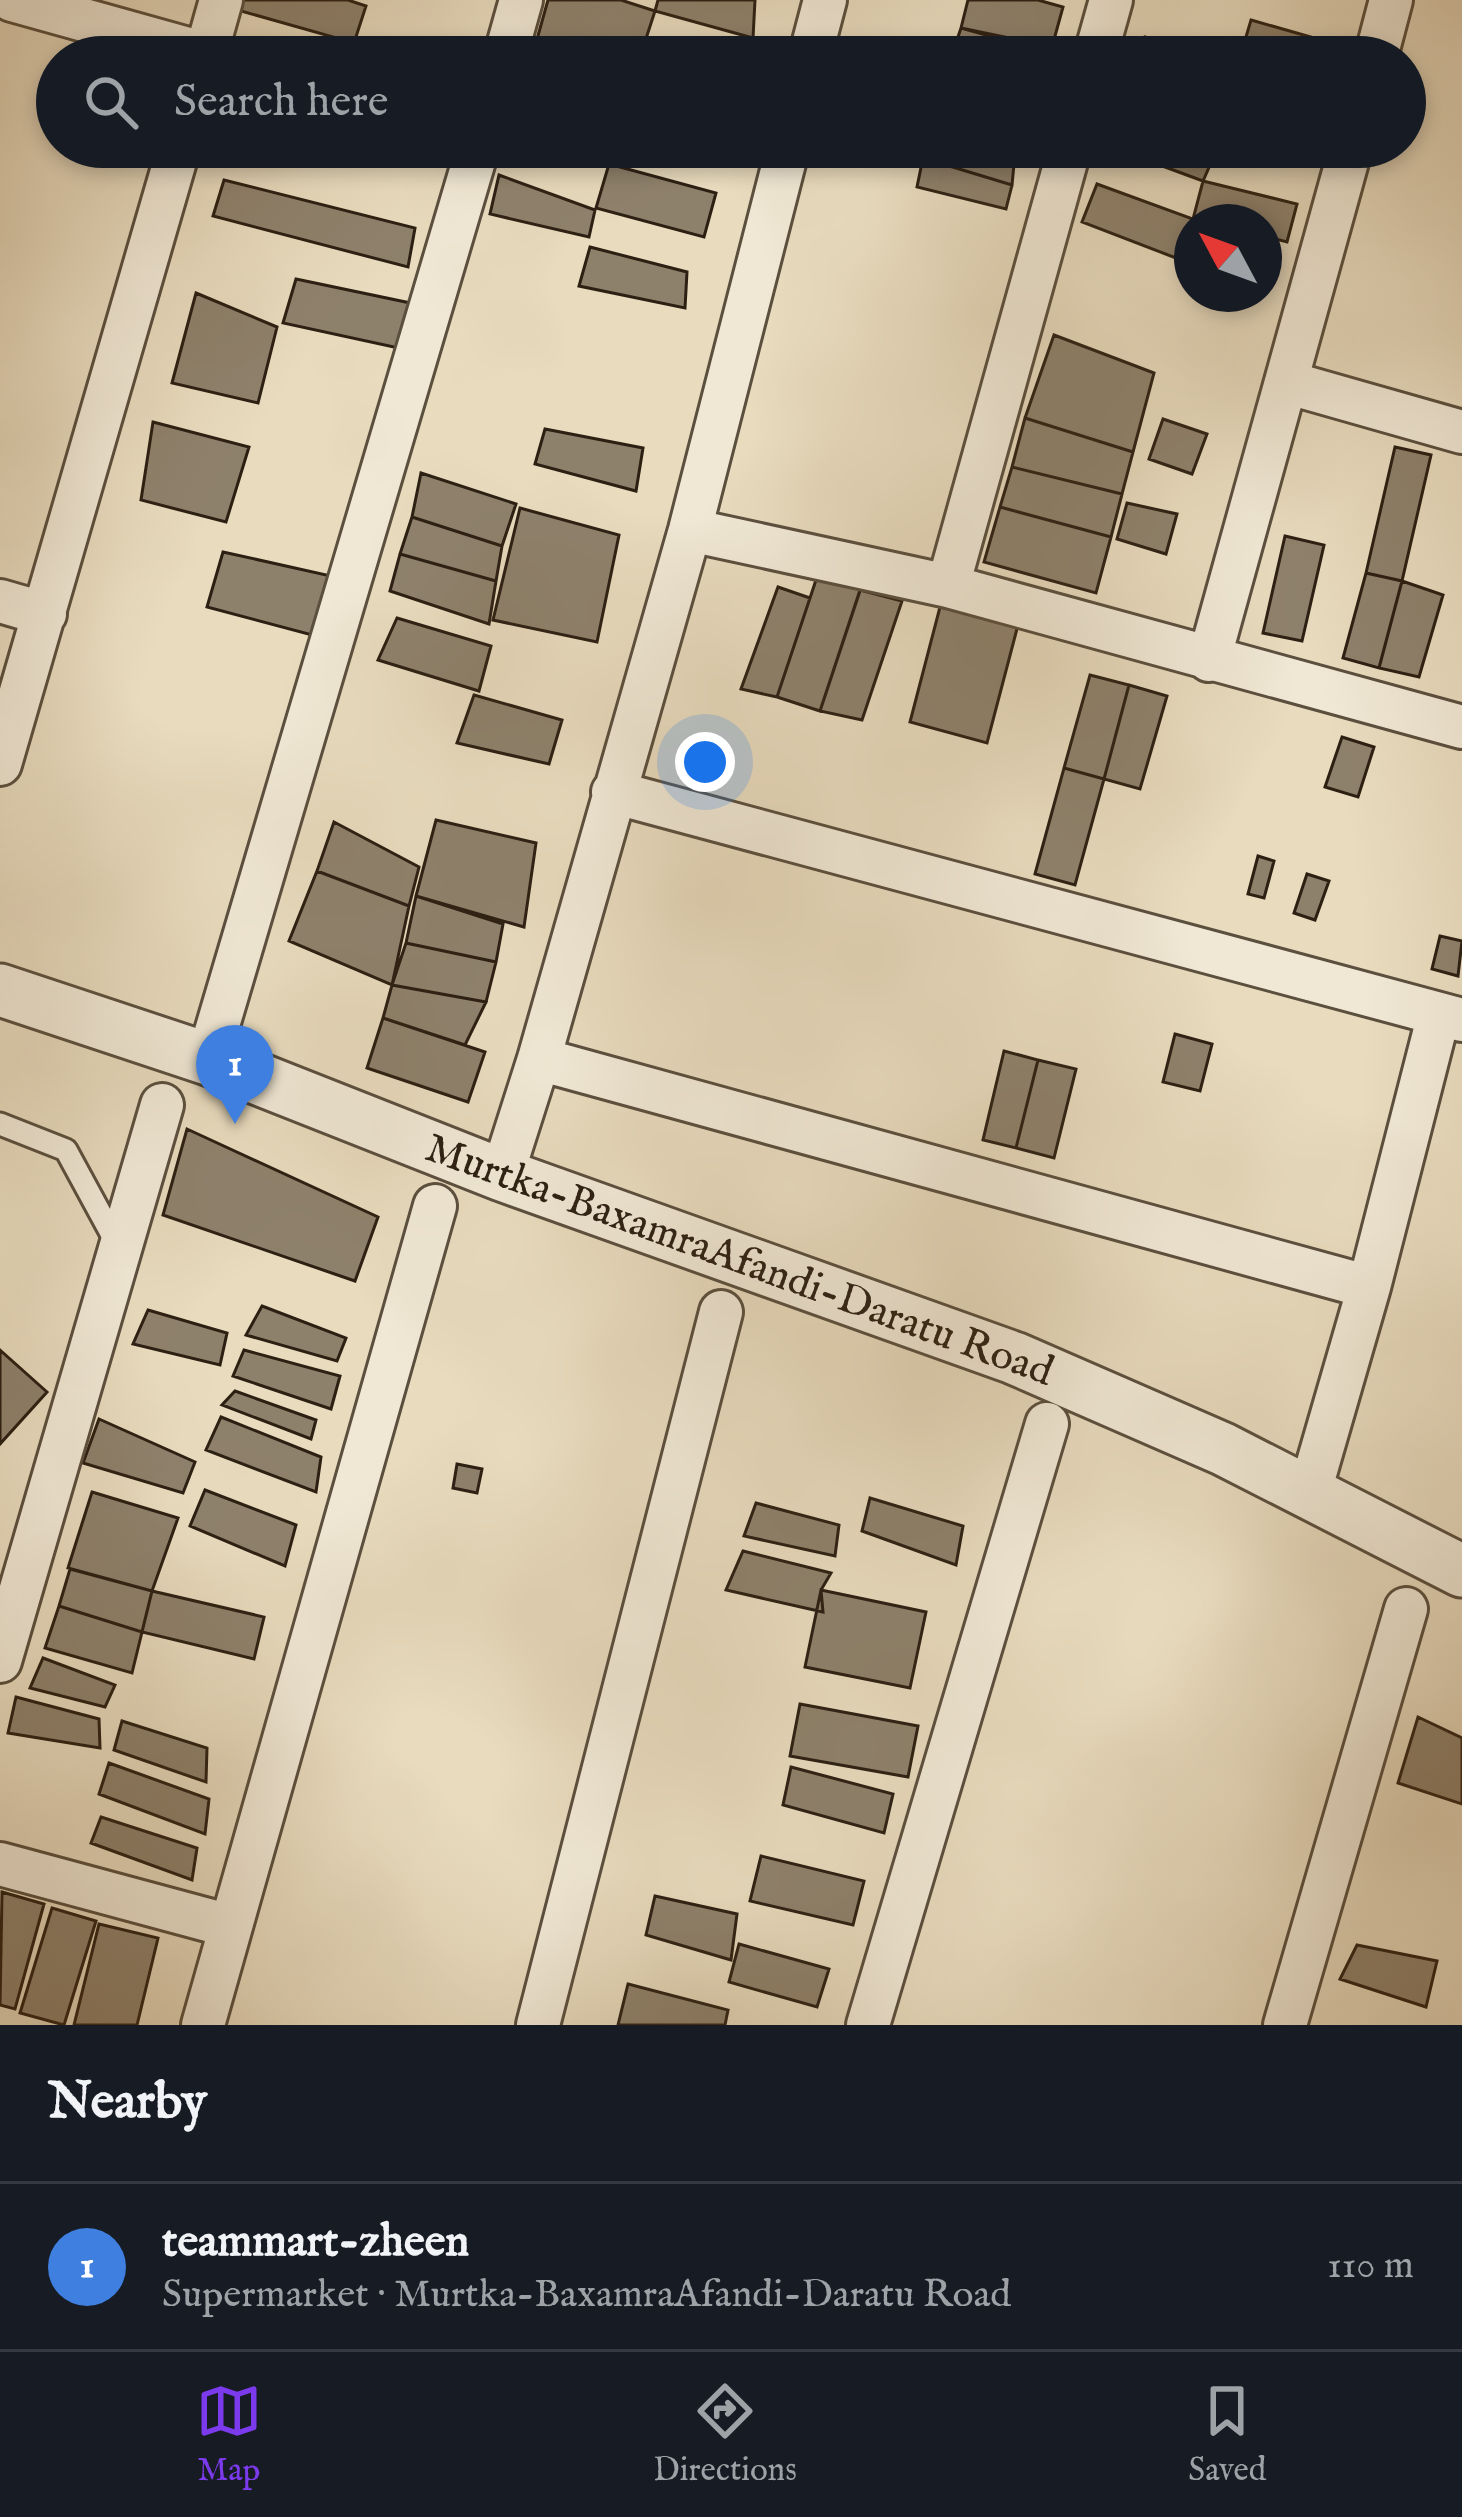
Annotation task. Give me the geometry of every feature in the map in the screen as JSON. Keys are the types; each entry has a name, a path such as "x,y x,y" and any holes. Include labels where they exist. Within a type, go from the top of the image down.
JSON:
{"street":[{"path":"12,0 139,36"},
{"path":"211,36 221,0"},
{"path":"511,36 521,0"},
{"path":"816,36 825,0"},
{"path":"1101,36 1111,0"},
{"path":"1382,36 1391,0"},
{"path":"0,764 173,168"},
{"path":"208,1059 472,168"},
{"path":"502,1175 690,530 783,168"},
{"path":"948,586 1064,168"},
{"path":"1209,660 1345,168"},
{"path":"1286,382 1462,432"},
{"path":"690,530 948,586 1462,727"},
{"path":"0,601 45,614"},
{"path":"613,792 1450,1017 1310,1491"},
{"name":"Murtka-BaxamraAfandi-Daratu Road","path":"0,990 208,1059 502,1175 1014,1358 1310,1491 1462,1571"},
{"path":"539,1059 1370,1287"},
{"path":"0,1661 162,1105"},
{"path":"203,2025 435,1205"},
{"path":"538,2025 721,1312"},
{"path":"868,2025 1047,1424"},
{"path":"1285,2025 1406,1609"},
{"path":"0,1864 230,1926"}],"lane":[{"path":"0,1124 66,1150 120,1250"}],"building":[{"path":"238,0 348,0 366,6 356,36 329,36 234,9"},
{"path":"548,0 621,0 655,11 647,36 538,36"},
{"path":"658,0 755,0 753,36 746,36 655,11"},
{"path":"968,0 1038,0 1063,7 1055,36 999,36 961,28"},
{"path":"1251,20 1307,36 1246,36"},
{"path":"961,28 990,36 958,36"},
{"path":"608,168 716,193 704,237 596,208"},
{"path":"921,168 956,168 1012,185 1006,209 917,187"},
{"path":"956,168 1014,168 1012,185"},
{"path":"1168,168 1209,168 1203,181"},
{"path":"499,175 595,210 589,237 490,214"},
{"path":"224,180 415,228 408,267 213,216"},
{"path":"1203,181 1297,204 1287,242 1282,241 1282,204 1197,204"},
{"path":"1097,184 1174,212 1174,257 1082,222"},
{"path":"590,247 687,272 685,308 579,286"},
{"path":"296,279 415,304 403,349 283,323"},
{"path":"196,293 277,327 258,403 172,383"},
{"path":"1054,335 1154,373 1133,452 1025,418"},
{"path":"1025,418 1133,452 1122,494 1012,467"},
{"path":"1163,419 1207,434 1192,474 1149,459"},
{"path":"153,422 249,447 226,522 141,500"},
{"path":"545,429 643,448 636,491 535,464"},
{"path":"1395,447 1431,455 1402,581 1366,573"},
{"path":"1012,467 1122,494 1111,537 1000,507"},
{"path":"421,473 516,504 502,546 412,517"},
{"path":"1127,503 1177,514 1166,554 1117,539"},
{"path":"1000,507 1111,537 1096,593 984,562"},
{"path":"520,508 619,535 597,642 493,620"},
{"path":"412,517 502,546 496,581 400,554"},
{"path":"1285,536 1324,545 1302,641 1263,633"},
{"path":"223,552 331,576 312,635 207,607"},
{"path":"400,554 496,581 489,624 390,591"},
{"path":"1366,573 1402,581 1379,668 1343,658"},
{"path":"818,574 861,588 820,711 777,697"},
{"path":"1402,581 1443,595 1419,677 1379,668"},
{"path":"778,587 810,598 777,697 741,689"},
{"path":"860,590 902,601 862,720 820,711"},
{"path":"940,607 1018,625 987,743 910,722"},
{"path":"397,618 491,646 479,691 378,660"},
{"path":"1090,675 1129,685 1104,779 1064,768"},
{"path":"1129,685 1167,696 1140,789 1104,779"},
{"path":"474,695 562,720 549,764 457,743"},
{"path":"1342,737 1374,747 1358,797 1325,787"},
{"path":"1064,768 1104,779 1075,885 1035,874"},
{"path":"436,820 536,843 524,927 416,896"},
{"path":"334,822 419,867 409,906 317,871"},
{"path":"1258,856 1274,861 1264,898 1248,894"},
{"path":"317,871 409,906 392,985 289,941"},
{"path":"1307,874 1329,881 1315,920 1294,913"},
{"path":"416,896 503,924 496,962 406,943"},
{"path":"1440,936 1462,941 1458,976 1432,969"},
{"path":"406,943 496,962 486,1002 392,985"},
{"path":"392,985 486,1002 465,1045 383,1018"},
{"path":"383,1018 485,1052 468,1102 367,1068"},
{"path":"1175,1034 1212,1044 1200,1091 1163,1082"},
{"path":"1004,1051 1038,1060 1016,1148 983,1140"},
{"path":"1038,1060 1076,1069 1054,1158 1016,1148"},
{"path":"187,1129 378,1217 355,1281 163,1215"},
{"path":"262,1306 346,1338 337,1361 246,1335"},
{"path":"148,1310 227,1333 220,1365 133,1344"},
{"path":"0,1350 47,1392 0,1444"},
{"path":"244,1350 340,1376 331,1409 233,1376"},
{"path":"235,1391 316,1420 311,1439 222,1405"},
{"path":"221,1417 321,1457 316,1492 206,1450"},
{"path":"99,1419 195,1462 183,1493 83,1463"},
{"path":"457,1464 482,1469 477,1493 453,1488"},
{"path":"205,1490 296,1525 285,1566 190,1526"},
{"path":"92,1492 178,1518 152,1591 68,1568"},
{"path":"870,1498 963,1526 956,1565 862,1531"},
{"path":"756,1503 839,1525 835,1556 744,1536"},
{"path":"743,1551 831,1573 821,1590 823,1612 726,1590"},
{"path":"70,1569 152,1591 142,1632 59,1606"},
{"path":"821,1590 926,1612 910,1688 805,1667"},
{"path":"152,1591 264,1617 254,1659 142,1632"},
{"path":"59,1606 142,1632 132,1673 45,1648"},
{"path":"43,1658 115,1685 105,1707 30,1688"},
{"path":"16,1697 99,1719 100,1748 8,1733"},
{"path":"800,1704 918,1726 908,1777 790,1756"},
{"path":"1418,1717 1462,1738 1462,1804 1398,1783"},
{"path":"122,1721 207,1748 206,1782 114,1750"},
{"path":"109,1763 209,1799 205,1834 99,1794"},
{"path":"791,1767 893,1794 884,1833 783,1805"},
{"path":"101,1817 197,1848 192,1880 91,1843"},
{"path":"761,1856 864,1881 853,1925 750,1901"},
{"path":"2,1892 44,1904 15,2009 0,2005"},
{"path":"655,1896 737,1914 731,1960 646,1935"},
{"path":"52,1908 96,1921 64,2025 20,2013"},
{"path":"99,1924 158,1938 137,2025 74,2025"},
{"path":"739,1944 829,1969 817,2007 729,1982"},
{"path":"1357,1945 1437,1961 1426,2007 1340,1979"},
{"path":"628,1984 728,2010 725,2025 618,2025"}],"place":[{"name":"teammart-zheen","path":"235,1124"}]}
